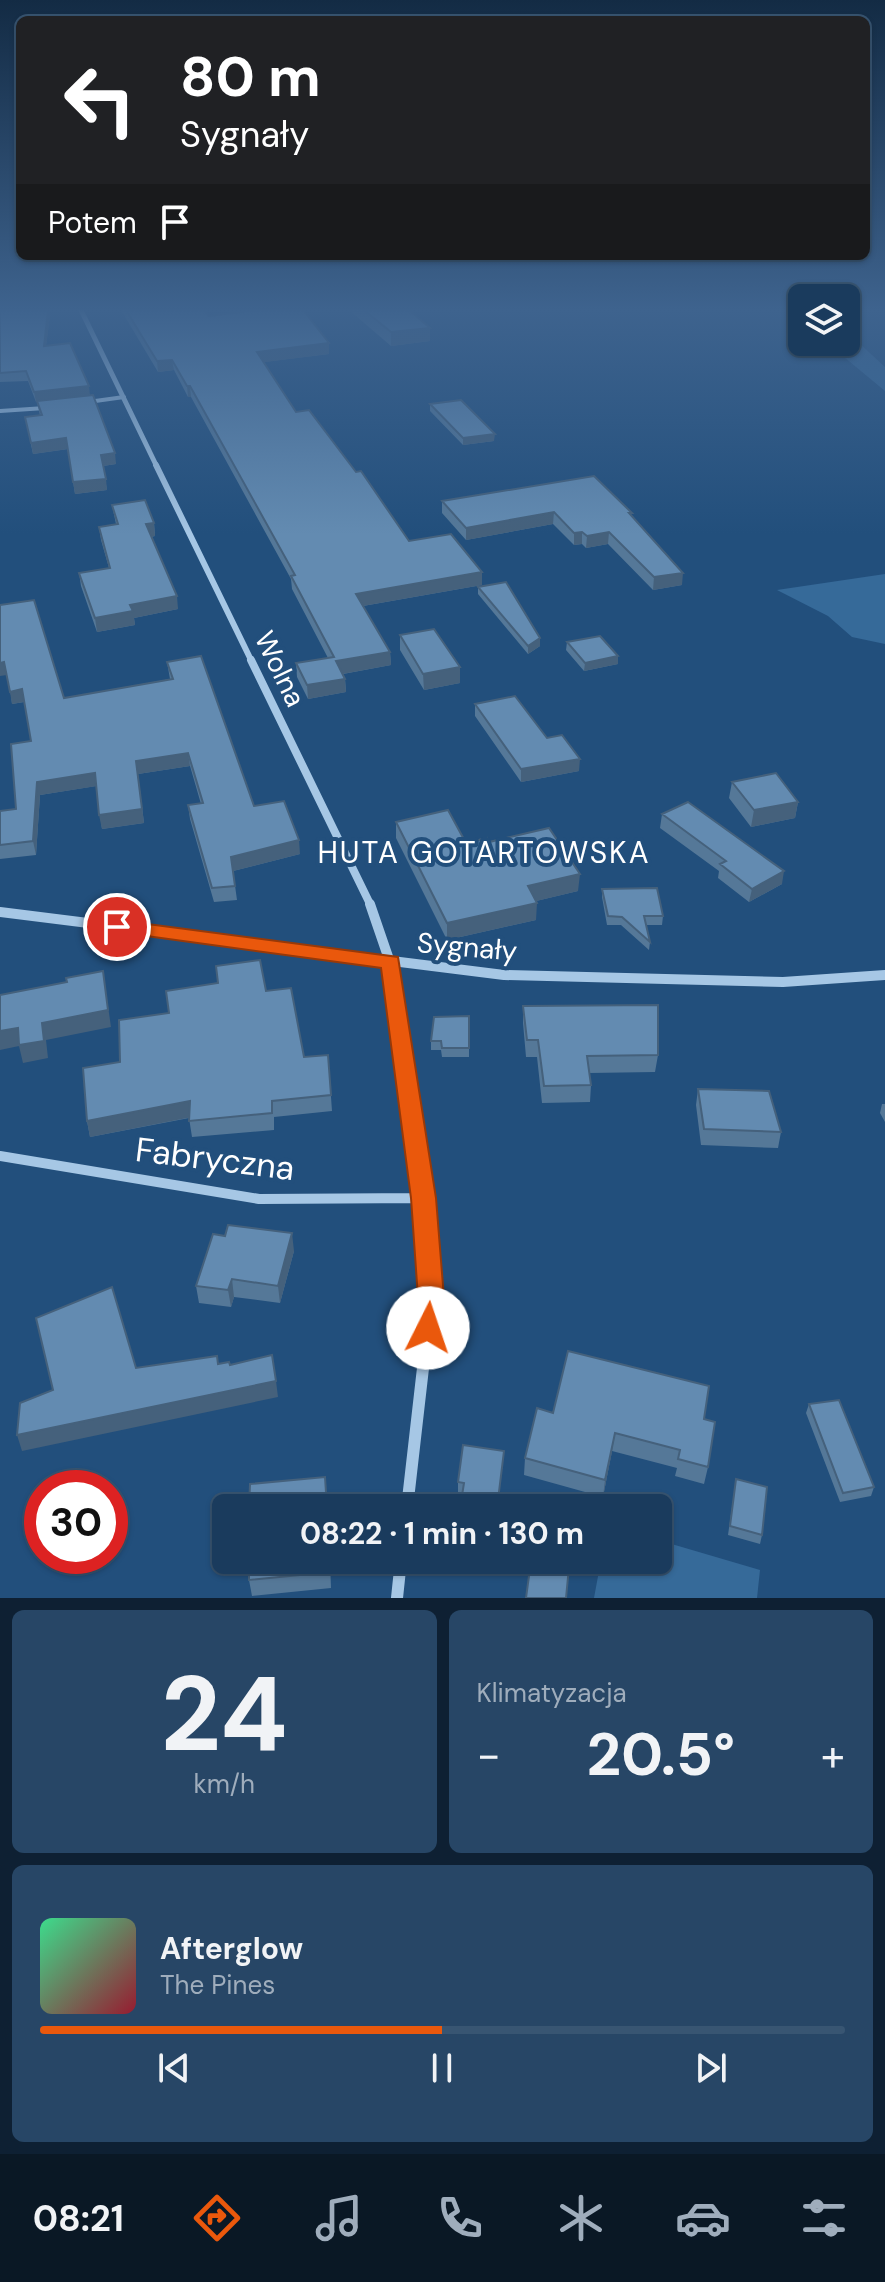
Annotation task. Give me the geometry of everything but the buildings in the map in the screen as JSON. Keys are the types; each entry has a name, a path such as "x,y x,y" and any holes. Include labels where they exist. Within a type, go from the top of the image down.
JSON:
{"street":[{"name":"Wolna","path":"118,385 377,919 390,962"},
{"name":"Sygnały","path":"0,912 504,975 783,982 885,975"},
{"path":"390,962 423,1198 431,1298 409,1494"},
{"name":"Fabryczna","path":"0,1156 259,1199 423,1198"},
{"path":"397,1598 400,1574"}],"lane":[{"path":"85,403 124,397"},
{"path":"0,411 56,407"}],"shaded area":[{"path":"885,574 885,644 852,637 828,616 777,590"},
{"path":"672,1544 760,1570 757,1598 594,1598 598,1574 672,1574"}],"district":[{"name":"HUTA GOTARTOWSKA","path":"484,852"}],"route":[{"path":"117,927 390,962 423,1198 431,1298 428,1328"}]}
